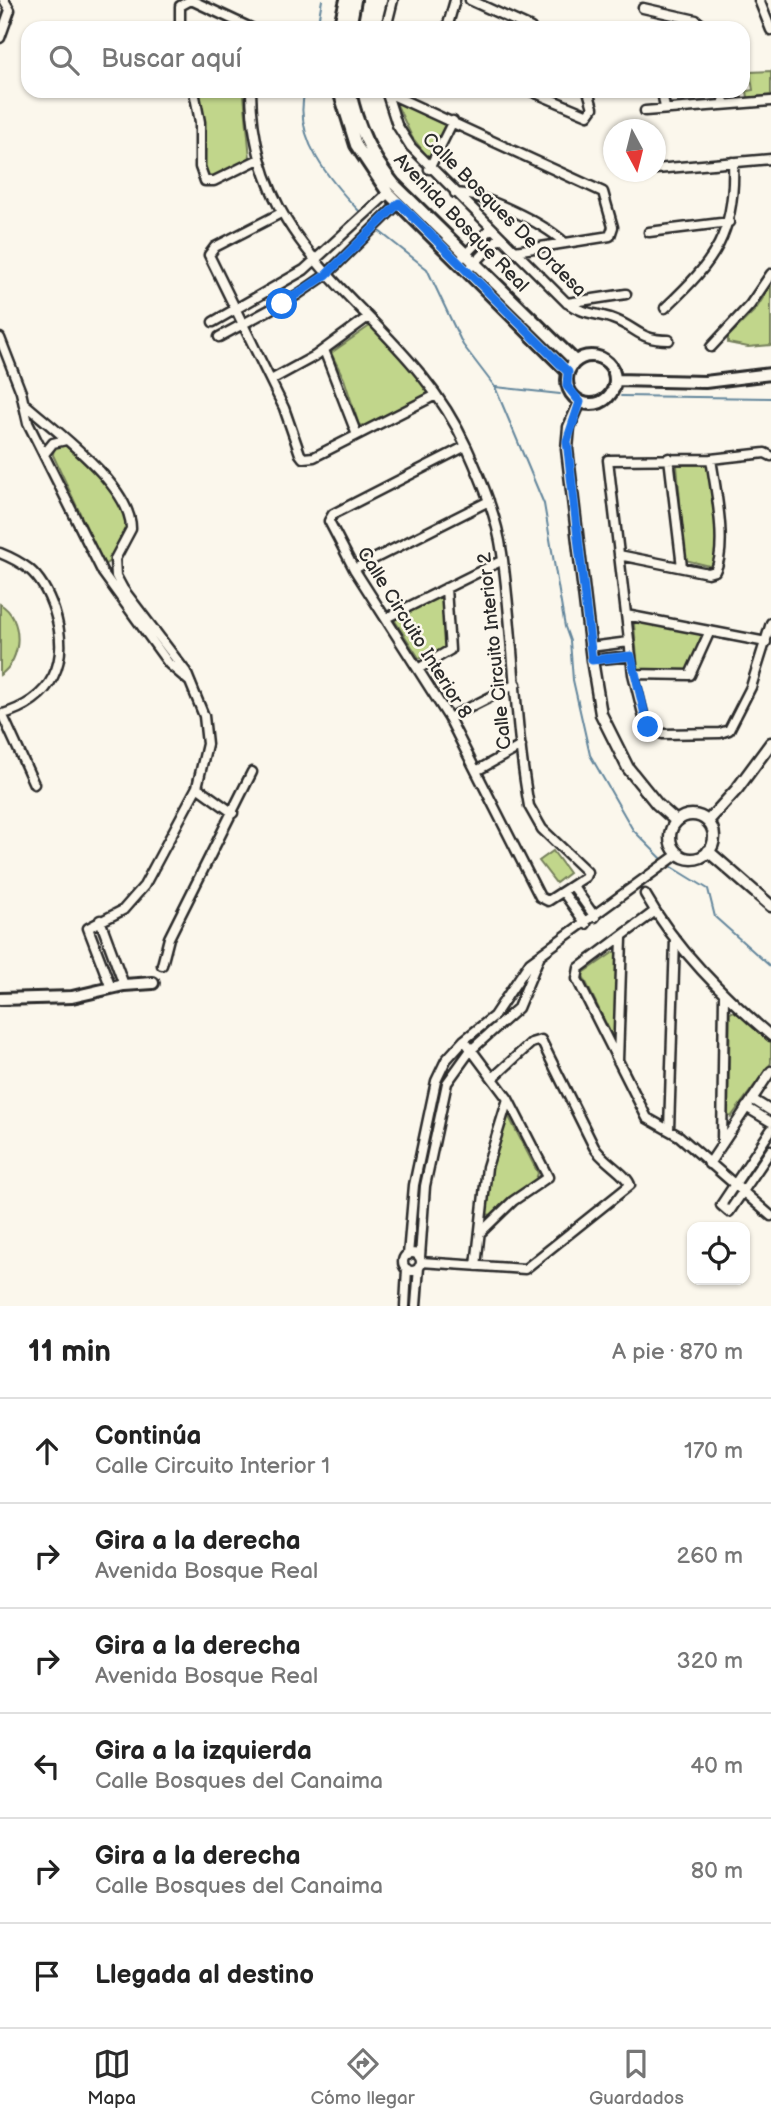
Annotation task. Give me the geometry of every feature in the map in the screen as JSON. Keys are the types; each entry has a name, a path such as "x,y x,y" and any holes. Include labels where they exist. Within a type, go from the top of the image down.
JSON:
{"main road":[{"path":"341,21 346,0"},
{"path":"351,21 355,0"},
{"name":"Avenida Bosque Real","path":"341,98 356,145 388,192 575,361"},
{"name":"Avenida Bosque Real","path":"352,98 360,129 380,167 568,372"},
{"path":"586,356 601,357 612,366 616,380 607,399 594,404 580,402 567,386 568,372 575,361 586,356"},
{"path":"616,380 705,382 771,374"},
{"path":"0,999 72,997 124,985 153,983"}],"street":[{"path":"0,38 10,10 4,0"},
{"path":"388,21 393,0"},
{"path":"449,21 455,0"},
{"path":"470,0 516,21"},
{"path":"759,0 771,30"},
{"path":"180,21 179,10 183,2 191,1 235,21"},
{"path":"643,8 697,21"},
{"path":"195,98 200,122 200,167 205,181 214,181 259,159"},
{"name":"Calle Circuito Interior 2","path":"251,98 253,137 281,212 314,262 408,357 436,394 466,446 489,501 503,560 531,813 548,835 586,870 585,877 573,886"},
{"name":"Calle Bosques De Ordesa","path":"388,98 400,132 429,169 567,303 586,314 620,322 649,340 669,340"},
{"path":"402,98 600,189 606,199 612,234 607,238 515,251"},
{"path":"548,98 588,115 593,108 590,98"},
{"path":"663,98 665,108"},
{"path":"723,98 724,103"},
{"path":"645,111 771,100"},
{"path":"429,169 453,121"},
{"path":"666,168 771,159"},
{"path":"665,308 704,270 718,251 734,200 733,162"},
{"path":"213,323 289,281 314,262 388,192"},
{"path":"455,193 485,200 547,229 565,243"},
{"path":"219,337 297,295 326,275 399,203"},
{"path":"281,212 210,252 271,380 303,458 314,457 436,394"},
{"path":"649,232 729,222"},
{"path":"466,263 490,229"},
{"path":"466,263 500,237"},
{"path":"710,347 750,305 771,274"},
{"path":"567,303 626,294"},
{"path":"271,380 324,351 368,317"},
{"path":"0,338 24,403 28,423 103,573 169,664 189,681"},
{"path":"324,351 356,435"},
{"path":"580,402 567,441 590,647 601,714 617,750 642,788 677,821"},
{"path":"24,403 95,467 129,515 130,533 115,559 118,581 183,668 200,702 206,728 207,744 197,787 137,896 123,910 100,920 88,930 111,988"},
{"path":"45,453 54,443 66,440"},
{"name":"Calle Circuito Interior 8","path":"466,446 331,515 329,524 354,569 449,718 478,770 540,897 545,901 564,892"},
{"path":"771,456 765,453 711,459 608,460 633,674 645,722 651,731 663,734 724,733 731,727 744,704 771,623"},
{"path":"669,458 682,567"},
{"path":"619,555 708,573 715,571 718,565 718,512 711,459"},
{"path":"354,569 489,501"},
{"path":"0,553 28,568 40,580 54,611 61,649 57,670 48,687 29,704 1,715 34,783"},
{"path":"386,618 503,560"},
{"path":"418,669 450,650 446,589"},
{"path":"626,614 709,633 766,642"},
{"path":"633,674 690,675 709,633"},
{"path":"590,647 629,642"},
{"path":"592,660 631,656"},
{"path":"449,718 516,684"},
{"path":"708,821 737,789 771,744"},
{"path":"478,770 522,746"},
{"path":"162,965 169,938 252,772"},
{"path":"197,787 233,813"},
{"path":"675,857 670,842 672,827 677,821 689,815 708,821"},
{"path":"405,1306 407,1269 404,1262 408,1255 414,1185 436,1081 446,1060 464,1040 494,1016 510,996 524,968 540,955 675,857 691,859 708,851 714,836 708,821"},
{"path":"708,851 769,900"},
{"path":"586,924 564,892 573,886 595,916"},
{"path":"645,894 654,912 675,939 724,995 771,1036"},
{"path":"654,912 579,968 576,976 643,1113 669,1130 768,1212 771,1200"},
{"path":"100,920 124,985"},
{"path":"618,1064 622,938"},
{"path":"669,1130 675,939"},
{"path":"96,952 111,946"},
{"path":"416,1306 425,1186 447,1083 470,1051 518,1008 540,955"},
{"path":"722,1143 724,995"},
{"path":"464,1040 508,1099 548,1177 513,1201 480,1233"},
{"path":"420,1262 527,1268 630,1185 625,1176 605,1163 593,1147 541,1041 531,1043 493,1079"},
{"path":"709,1164 771,1071"},
{"path":"475,1266 487,1167 508,1099"},
{"path":"749,1103 771,1111"},
{"path":"749,1103 771,1122"},
{"path":"771,1130 721,1205 729,1212 771,1150"},
{"path":"408,1255 415,1254 420,1262"},
{"path":"407,1269 415,1270 420,1262"}],"green space":[{"path":"771,71 771,95 750,98 750,90 753,90 750,72"},
{"path":"198,98 244,98 250,158 211,178 204,175 206,133"},
{"path":"400,101 444,121 446,126 434,154 427,156 412,137 397,105"},
{"path":"771,285 771,345 748,347 728,343 728,337 756,309"},
{"path":"371,325 428,388 427,395 366,426 359,425 344,379 331,353"},
{"path":"62,443 69,444 97,472 125,515 129,528 113,559 104,565 53,455 54,447"},
{"path":"677,465 705,465 708,468 718,531 714,567 685,560"},
{"path":"441,596 448,645 424,659 419,658 395,621 396,617"},
{"path":"0,604 8,610 13,619 18,639 13,660 0,675"},
{"path":"637,621 704,633 706,637 690,671 638,669 634,624"},
{"path":"553,851 569,873 556,883 539,861"},
{"path":"614,952 617,954 616,1032 611,1034 582,974"},
{"path":"734,1011 771,1041 771,1063 731,1117 728,1115 730,1013"},
{"path":"508,1115 538,1173 536,1179 492,1215 485,1214 490,1174 503,1118"}],"waterway":[{"path":"318,21 322,0"},
{"path":"304,98 304,125 316,157 360,212"},
{"path":"379,231 427,269 463,345 495,387 544,504 565,627 570,641 573,680 590,755 633,830 665,862"},
{"path":"496,387 560,394"},
{"path":"621,396 771,398"},
{"path":"669,865 708,889 715,917 771,967"}],"route":[{"path":"282,304 326,275 399,203 568,372 567,386 574,398 580,402 569,427 567,441 592,660 631,656 639,701 648,727"}]}
